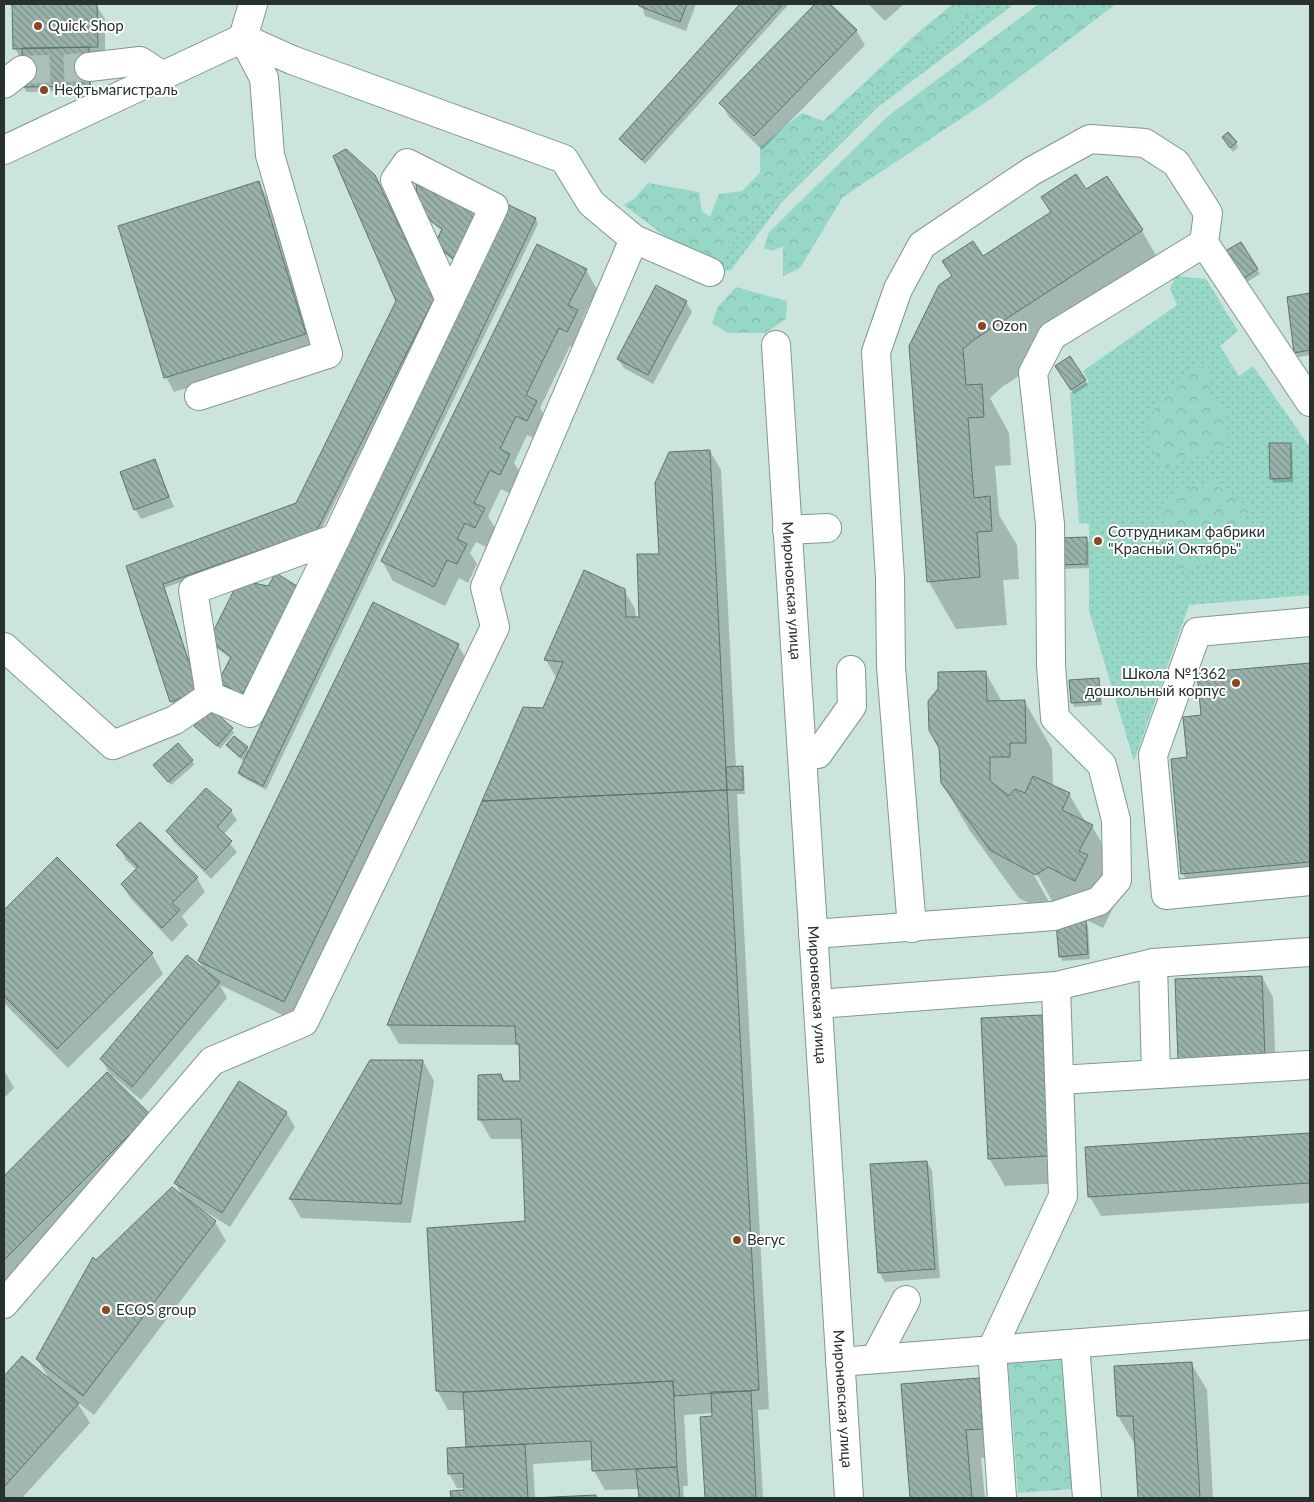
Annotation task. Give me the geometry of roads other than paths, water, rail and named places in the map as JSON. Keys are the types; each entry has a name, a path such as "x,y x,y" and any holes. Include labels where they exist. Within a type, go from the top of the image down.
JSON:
{"street":[{"path":"199,396 328,354 270,155 264,78 243,38 253,4"},
{"path":"4,150 243,38 292,60 564,159 591,202 634,239 710,272"},
{"path":"89,67 140,61 163,76"},
{"path":"912,928 891,667 890,578 876,352 898,289 922,245 1032,171 1090,139 1145,143 1176,163 1208,213 1204,243 1310,402"},
{"path":"210,696 250,713 336,538 450,300 494,207 407,163 395,180 450,300"},
{"path":"4,1304 212,1061 304,1022 495,627 485,587 634,239"},
{"path":"813,934 1054,916 1099,901 1117,880 1116,820 1102,765 1055,718 1051,665 1050,524 1034,373 1052,336 1204,243"},
{"name":"Мироновская улица","path":"776,345 849,1498"},
{"path":"788,530 828,528"},
{"path":"210,696 193,590 336,538"},
{"path":"1310,622 1197,632 1153,755 1166,895 1310,881"},
{"path":"4,647 113,745 175,720 210,696"},
{"path":"802,755 818,754 852,706 851,670"},
{"path":"818,1004 1056,986 1154,963 1310,952"},
{"path":"1154,963 1156,1074"},
{"path":"1002,1498 992,1350 1063,1196 1056,986"},
{"path":"1059,1080 1310,1065"},
{"path":"875,1359 906,1300"},
{"path":"840,1362 1310,1325"},
{"path":"1075,1344 1087,1498"}],"tunnel":[{"path":"22,70 89,67"}],"place":[{"name":"Quick Shop","path":"38,26"},
{"name":"Нефтьмагистраль","path":"44,90"},
{"name":"Ozon","path":"982,326"},
{"name":"Сотрудникам фабрики \"Красный Октябрь\"","path":"1098,541"},
{"name":"Школа №1362 дошкольный корпус","path":"1236,683"},
{"name":"Вегус","path":"737,1240"},
{"name":"ECOS group","path":"106,1310"}]}
